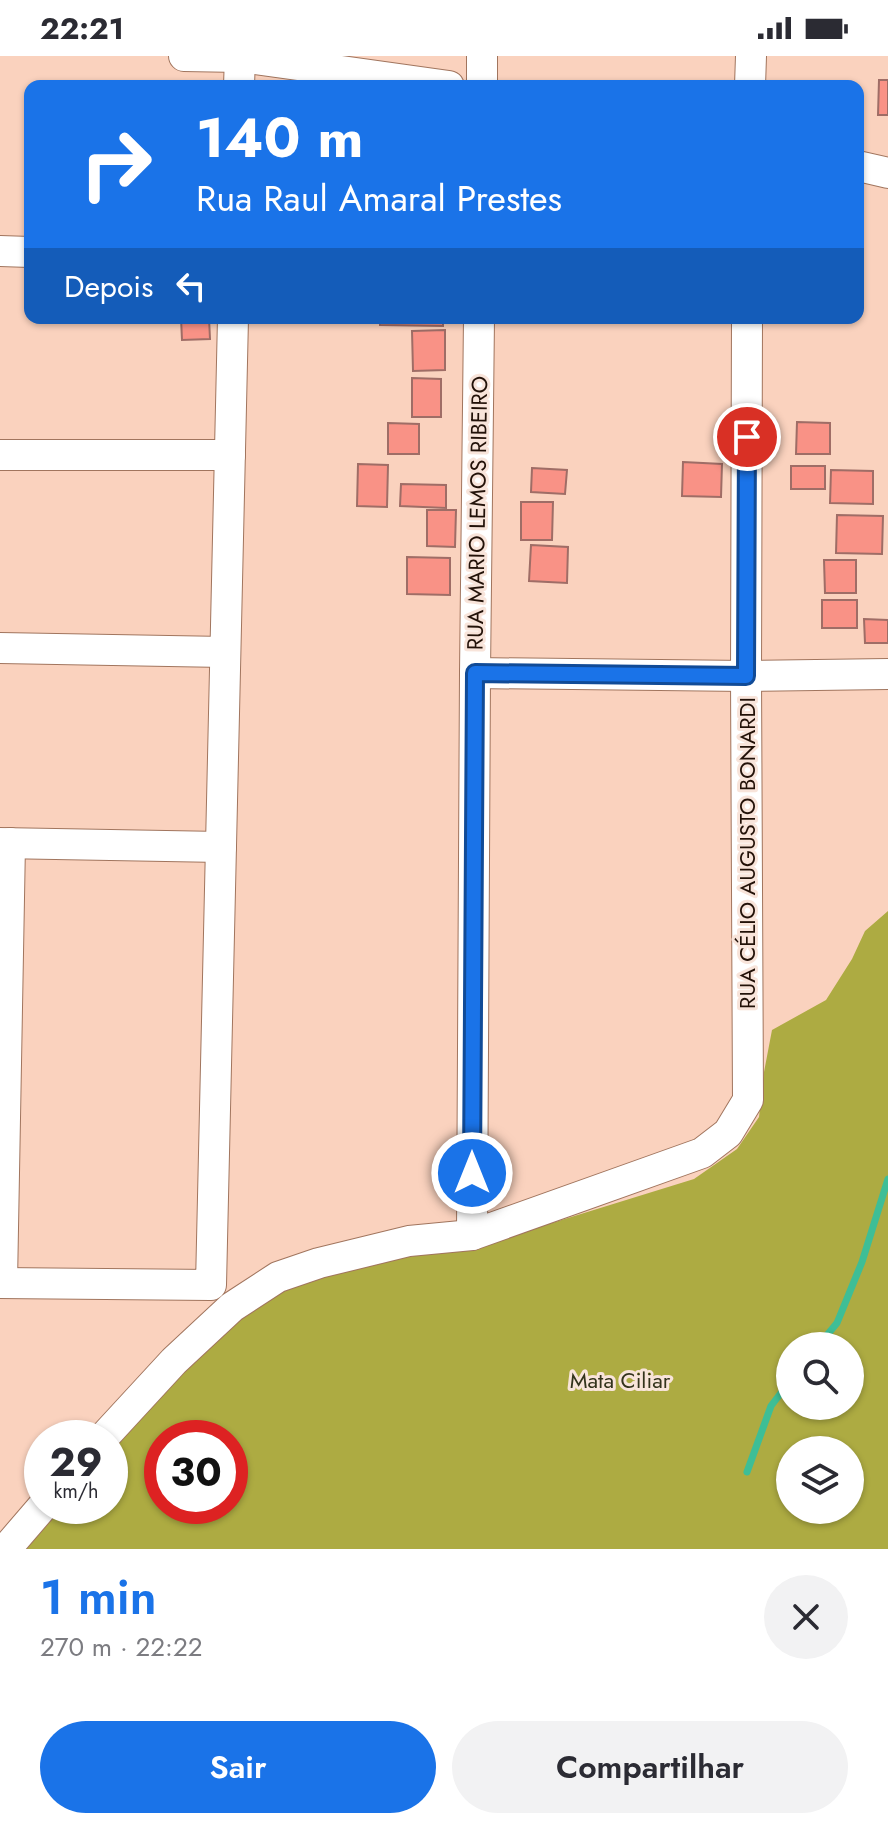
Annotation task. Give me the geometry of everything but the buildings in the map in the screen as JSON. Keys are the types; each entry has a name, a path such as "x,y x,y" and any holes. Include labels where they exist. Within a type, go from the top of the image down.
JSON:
{"street":[{"path":"184,56 240,56 407,80"},
{"path":"239,80 240,56"},
{"path":"482,56 482,80"},
{"path":"750,80 751,56"},
{"path":"864,167 888,173"},
{"path":"0,251 24,252"},
{"path":"221,847 5,843 1,1283 211,1285 221,847 225,652 233,324"},
{"name":"RUA MARIO LEMOS RIBEIRO","path":"472,1235 479,324"},
{"name":"RUA CÉLIO AUGUSTO BONARDI","path":"472,1235 702,1153 728,1133 748,1100 747,324"},
{"path":"0,455 230,455"},
{"path":"0,648 225,652"},
{"path":"475,673 888,674"},
{"path":"120,1420 174,1361 232,1307 278,1277 319,1263 409,1241 472,1235"},
{"path":"6,1549 28,1524"}],"green space":[{"name":"Mata Ciliar","path":"888,911 888,1549 18,1549 38,1524 128,1524 128,1425 231,1322 279,1291 335,1273 513,1235 694,1179 737,1149 759,1117 772,1030 826,1000 852,959 865,931"}],"waterway":[{"path":"830,1332 837,1323 862,1262 888,1179"},
{"path":"747,1472 776,1399"}],"route":[{"path":"472,1173 475,673 746,676 747,437"}]}
